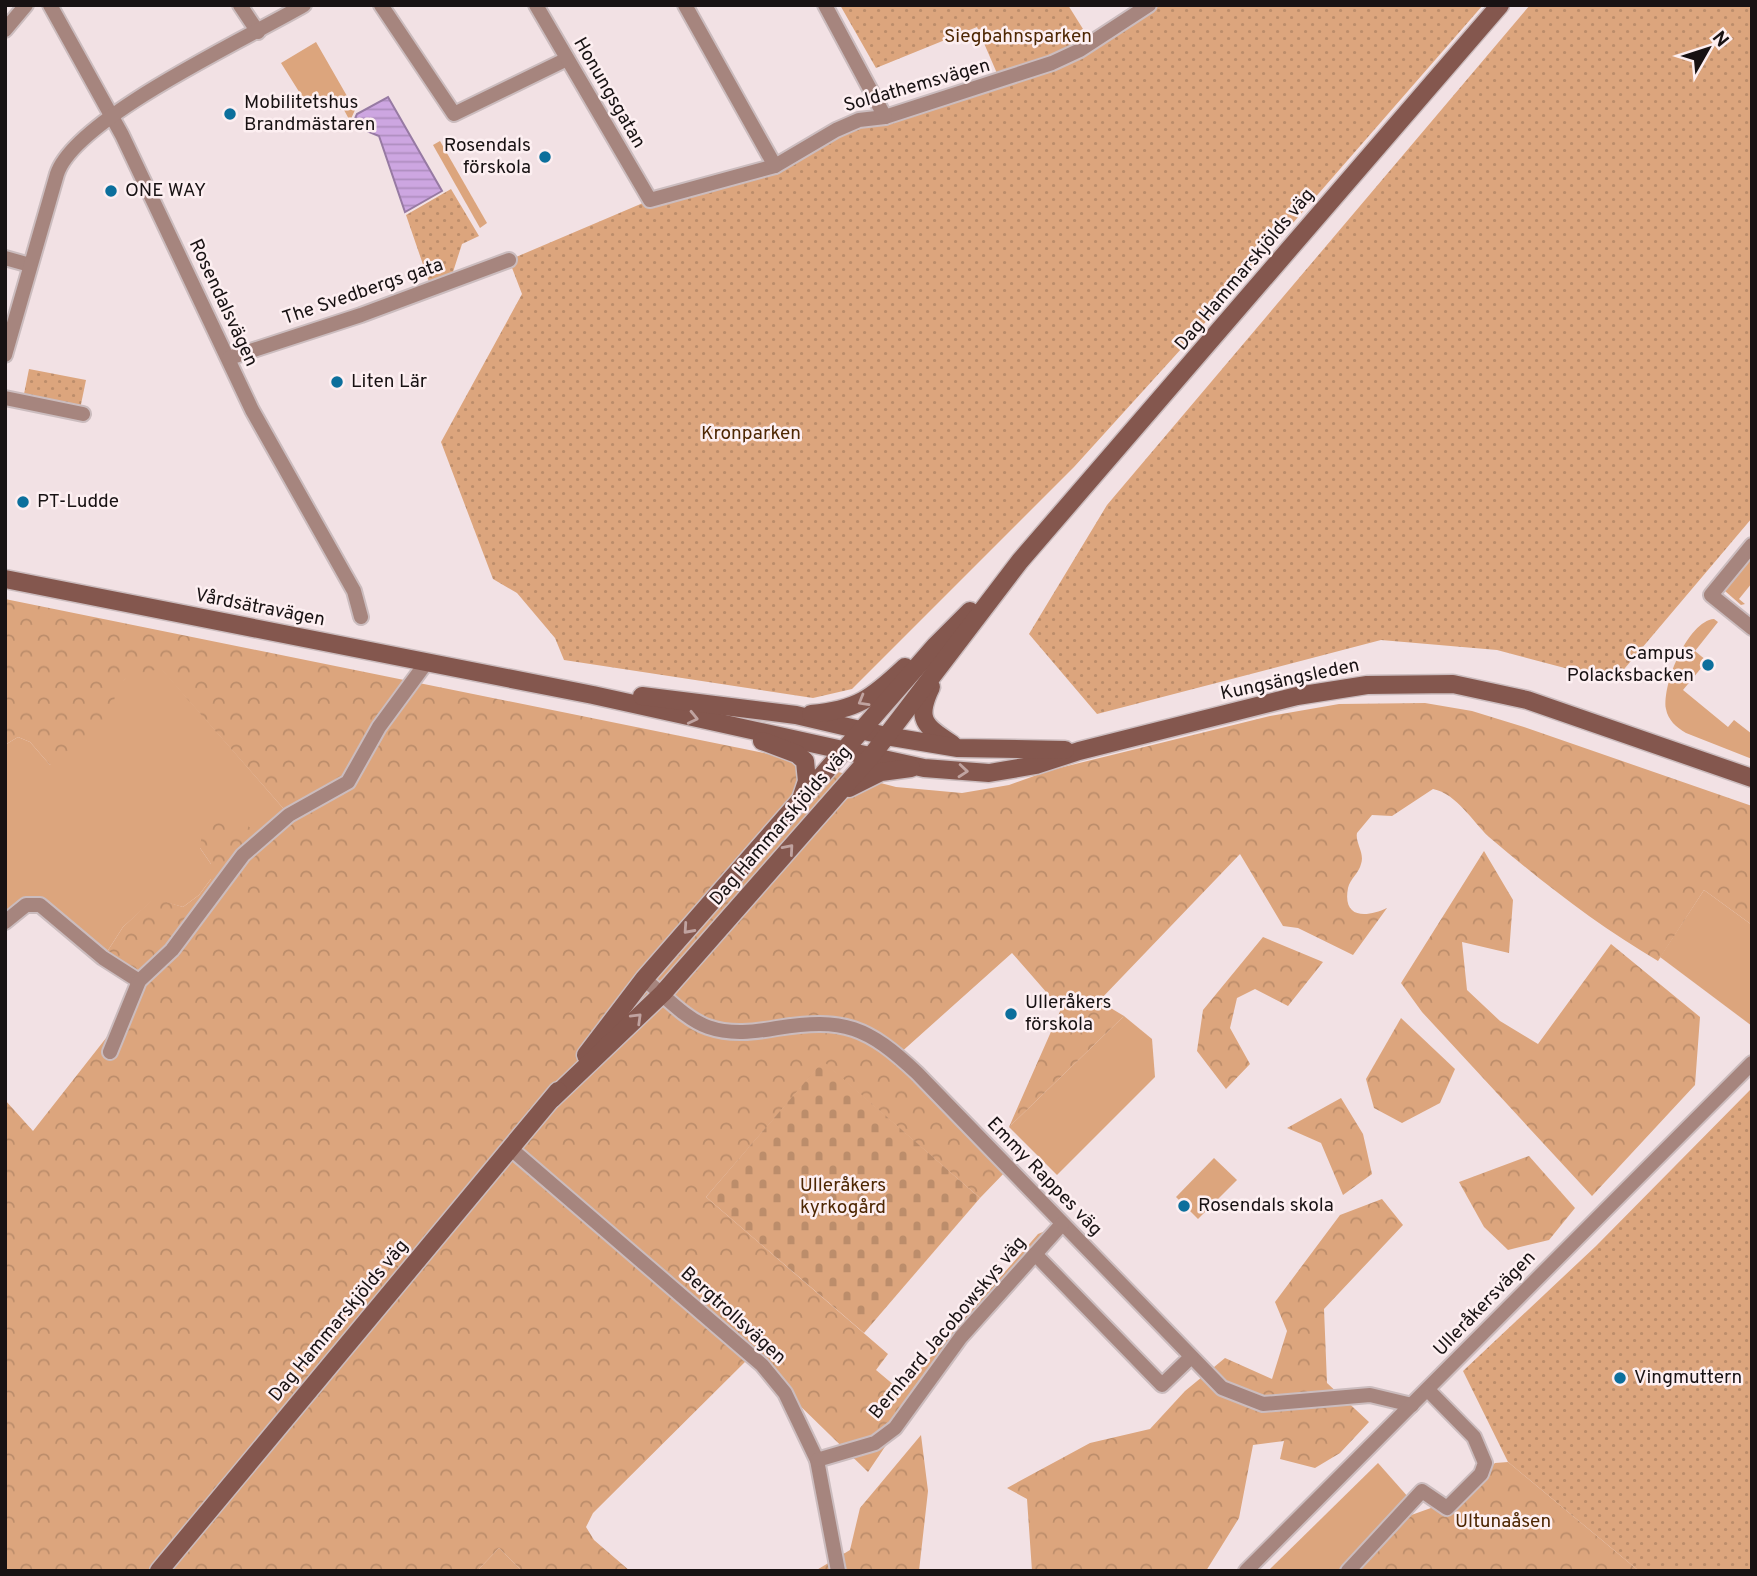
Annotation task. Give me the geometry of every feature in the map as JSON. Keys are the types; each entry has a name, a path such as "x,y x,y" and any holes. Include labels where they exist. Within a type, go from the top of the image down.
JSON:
{"main road":[{"name":"Dag Hammarskjölds väg","path":"159,1571 552,1099 644,979 863,730 941,651 1500,5"},
{"name":"Vårdsätravägen","path":"5,579 846,750"},
{"name":"Dag Hammarskjölds väg","path":"552,1099 663,993 872,755 941,651"},
{"path":"796,715 844,711 860,705 941,651"},
{"path":"941,651 922,706 922,715 930,730 958,748"},
{"name":"Vårdsätravägen","path":"507,680 796,715 863,730"},
{"name":"Kungsängsleden","path":"846,750 924,768 989,773 1037,765 1079,751 1332,690 1367,685 1453,684 1527,699 1752,778"},
{"path":"741,729 767,744 797,754 805,761 807,781 799,805"},
{"name":"Kungsängsleden","path":"863,730 958,748 1079,751"},
{"path":"834,798 881,772 924,768"}],"street":[{"path":"5,30 26,5"},
{"name":"Rosendalsvägen","path":"50,5 111,114 252,410 354,591 361,617"},
{"path":"240,5 258,32"},
{"path":"5,355 60,166 77,142 111,114 304,5"},
{"path":"381,5 454,114 567,59"},
{"name":"Honungsgatan","path":"536,5 650,200"},
{"path":"685,5 775,166"},
{"path":"825,5 885,117"},
{"name":"Soldathemsvägen","path":"650,200 775,166 836,130 859,120 885,117 1052,63 1080,50 1149,5"},
{"path":"5,258 30,265"},
{"name":"The Svedbergs gata","path":"229,358 361,315 509,260"},
{"path":"5,398 83,414"},
{"path":"1752,545 1711,595 1752,628"},
{"path":"110,1052 139,981 172,950 243,855 289,815 348,782 379,727 426,663"},
{"path":"5,922 26,905 40,905 103,958 139,981"},
{"name":"Emmy Rappes väg","path":"644,979 696,1021 730,1032 744,1033 821,1023 863,1031 898,1055 1222,1388 1264,1404 1370,1395 1412,1405"},
{"name":"Ulleråkersvägen","path":"1246,1571 1752,1063"},
{"name":"Bergtrollsvägen","path":"510,1148 762,1365 785,1392 817,1460 838,1571"},
{"name":"Bernhard Jacobowskys väg","path":"817,1460 875,1443 895,1427 961,1337 1062,1224"},
{"path":"1035,1254 1162,1385 1191,1357"},
{"path":"1348,1571 1422,1491 1447,1508 1481,1474 1485,1463 1474,1437 1428,1390"}],"green space":[{"name":"Siegbahnsparken","path":"840,5 1068,5 1083,29 1071,36 1077,48 999,78 977,27 876,68"},
{"name":"Kronparken","path":"1149,5 1483,5 1231,294 1074,467 852,689 813,698 564,660 555,638 517,593 493,579 441,442 522,294 509,260 650,200 775,166 836,130 1052,63"},
{"path":"1530,5 1752,5 1752,518 1614,681 1497,650 1381,640 1097,714 1029,634 1107,505"},
{"path":"316,42 355,110 350,121 344,110 324,109 317,102 303,98 281,63"},
{"path":"440,141 487,223 480,228 433,145"},
{"path":"451,189 479,236 462,244 453,272 429,282 406,215"},
{"path":"29,369 86,380 80,409 23,399"},
{"path":"1752,558 1752,583 1739,599 1745,604 1741,605 1725,591"},
{"path":"5,599 769,754 896,787 962,793 1009,785 1051,770 1270,716 1339,704 1425,703 1472,711 1752,806 1752,925 1704,890 1658,961 1550,887 1489,837 1457,802 1433,789 1392,816 1372,815 1357,833 1362,860 1348,888 1349,906 1353,911 1365,914 1387,908 1353,955 1298,928 1283,926 1240,854 1099,1001 1124,1016 1009,1127 1061,1009 1012,953 898,1055 1008,1169 980,1198 823,1062 706,1197 888,1354 876,1370 901,1391 1038,1234 1062,1224 909,1411 868,1472 750,1357 593,1513 586,1527 594,1540 630,1571 522,1571 499,1548 477,1571 5,1571 5,1100 33,1131 132,1005 139,981 103,958 123,927 154,898 183,907 199,895 211,879 211,864 200,848 202,833 220,820 241,820 262,838 289,815 161,669 123,681 99,734 80,751 64,759 50,765 30,742 18,737 5,745"},
{"path":"1714,619 1718,622 1695,651 1707,661 1683,690 1728,727 1734,720 1752,734 1752,759 1686,733 1673,723 1667,713 1668,685 1679,655 1695,630 1704,622"},
{"path":"161,668 289,815 262,839 200,848 211,864 211,879 199,895 183,907 154,899 123,927 103,958 40,905 5,922 5,745 18,737 30,742 50,765 117,685 131,674"},
{"path":"1484,851 1513,900 1509,953 1462,942 1467,990 1500,1021 1538,1044 1611,944 1700,1017 1695,1085 1592,1196 1422,1012 1401,983"},
{"path":"1704,890 1752,925 1752,1026 1660,957"},
{"path":"1263,937 1323,962 1288,1006 1255,989 1237,998 1230,1028 1250,1064 1226,1089 1197,1051 1203,1010"},
{"path":"1124,1016 1152,1039 1155,1077 1057,1175 1009,1127"},
{"path":"1401,1018 1455,1069 1440,1103 1402,1123 1374,1108 1366,1079"},
{"name":"Ulleråkers kyrkogård","path":"823,1061 980,1198 864,1333 706,1197"},
{"path":"1752,1088 1752,1571 1639,1571 1508,1462 1463,1371 1596,1246"},
{"path":"1341,1098 1363,1134 1372,1174 1343,1195 1321,1143 1287,1128"},
{"path":"1529,1156 1575,1208 1549,1240 1508,1250 1484,1227 1459,1182"},
{"path":"1214,1158 1237,1180 1198,1219 1176,1197"},
{"path":"1382,1199 1403,1225 1324,1309 1327,1383 1369,1422 1340,1453 1315,1468 1280,1459 1284,1441 1253,1445 1239,1518 1206,1571 1032,1571 1027,1499 1007,1488 1090,1443 1150,1429 1185,1391 1225,1358 1272,1379 1287,1331 1275,1302 1340,1215"},
{"path":"921,1435 928,1491 919,1571 815,1571 850,1550 860,1508"},
{"name":"Ultunaåsen","path":"1508,1462 1639,1571 1355,1571 1403,1518 1456,1499 1495,1463"},
{"path":"1378,1463 1409,1498 1342,1571 1268,1571"},
{"path":"499,1548 522,1571 477,1571"}],"shaded area":[{"path":"388,97 442,191 405,212 379,136 352,125 357,114"}],"place":[{"name":"Mobilitetshus Brandmästaren","path":"230,114"},
{"name":"Rosendals förskola","path":"545,157"},
{"name":"ONE WAY","path":"111,191"},
{"name":"Liten Lär","path":"337,382"},
{"name":"PT-Ludde","path":"23,502"},
{"name":"Campus Polacksbacken","path":"1708,665"},
{"name":"Ulleråkers förskola","path":"1011,1014"},
{"name":"Rosendals skola","path":"1184,1206"},
{"name":"Vingmuttern","path":"1620,1378"}]}
